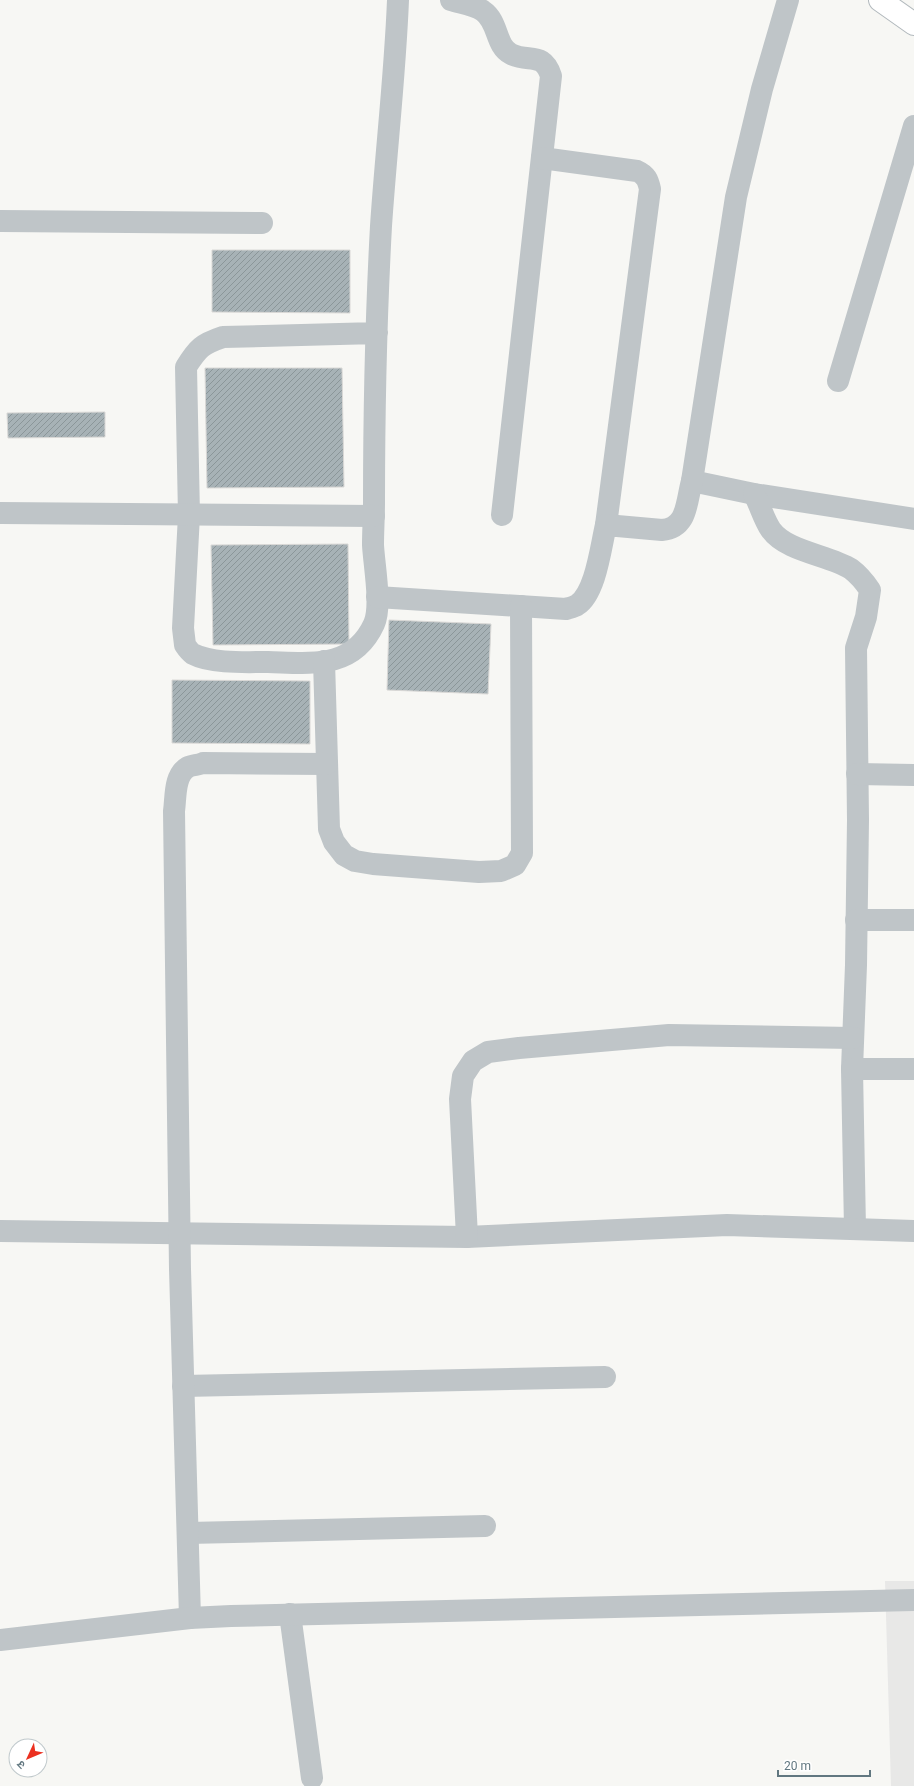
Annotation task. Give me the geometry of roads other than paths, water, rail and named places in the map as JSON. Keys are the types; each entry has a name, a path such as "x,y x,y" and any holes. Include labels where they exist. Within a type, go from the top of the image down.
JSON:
{"main road":[{"path":"880,0 914,24"}],"street":[{"path":"377,333 223,337 207,342 195,353 186,367 189,514 183,628 184,645 193,653 206,658 234,662 314,663 336,659 352,653 365,639 375,622 377,597 373,545 377,333 381,226 396,56 398,0"},
{"path":"451,0 482,10 490,17 505,50 512,54 540,59 548,66 551,76 502,515"},
{"path":"606,525 662,530 677,526 682,520 692,481 736,197 762,89 788,0"},
{"path":"838,380 914,126"},
{"path":"377,597 566,609 577,605 585,597 592,583 606,525 650,189 648,179 637,171 542,158"},
{"path":"0,221 262,223"},
{"path":"692,481 754,494 914,520"},
{"path":"754,494 771,530 779,538 850,569 862,578 870,590 866,617 856,648 856,920 852,1069 855,1229"},
{"path":"0,513 374,516"},
{"path":"324,661 329,829 334,842 344,855 355,861 373,864 479,872 501,871 515,865 522,853 521,606"},
{"path":"190,1618 179,1234 174,811 179,776 188,767 203,764 327,764"},
{"path":"857,774 914,775"},
{"path":"856,920 914,920"},
{"path":"467,1237 460,1099 463,1076 473,1061 488,1052 670,1035 853,1038"},
{"path":"852,1069 914,1069"},
{"path":"0,1231 467,1237 726,1225 914,1231"},
{"path":"183,1386 605,1377"},
{"path":"188,1533 485,1526"},
{"path":"0,1640 190,1618 290,1614 914,1600"},
{"path":"290,1614 312,1778"}]}
